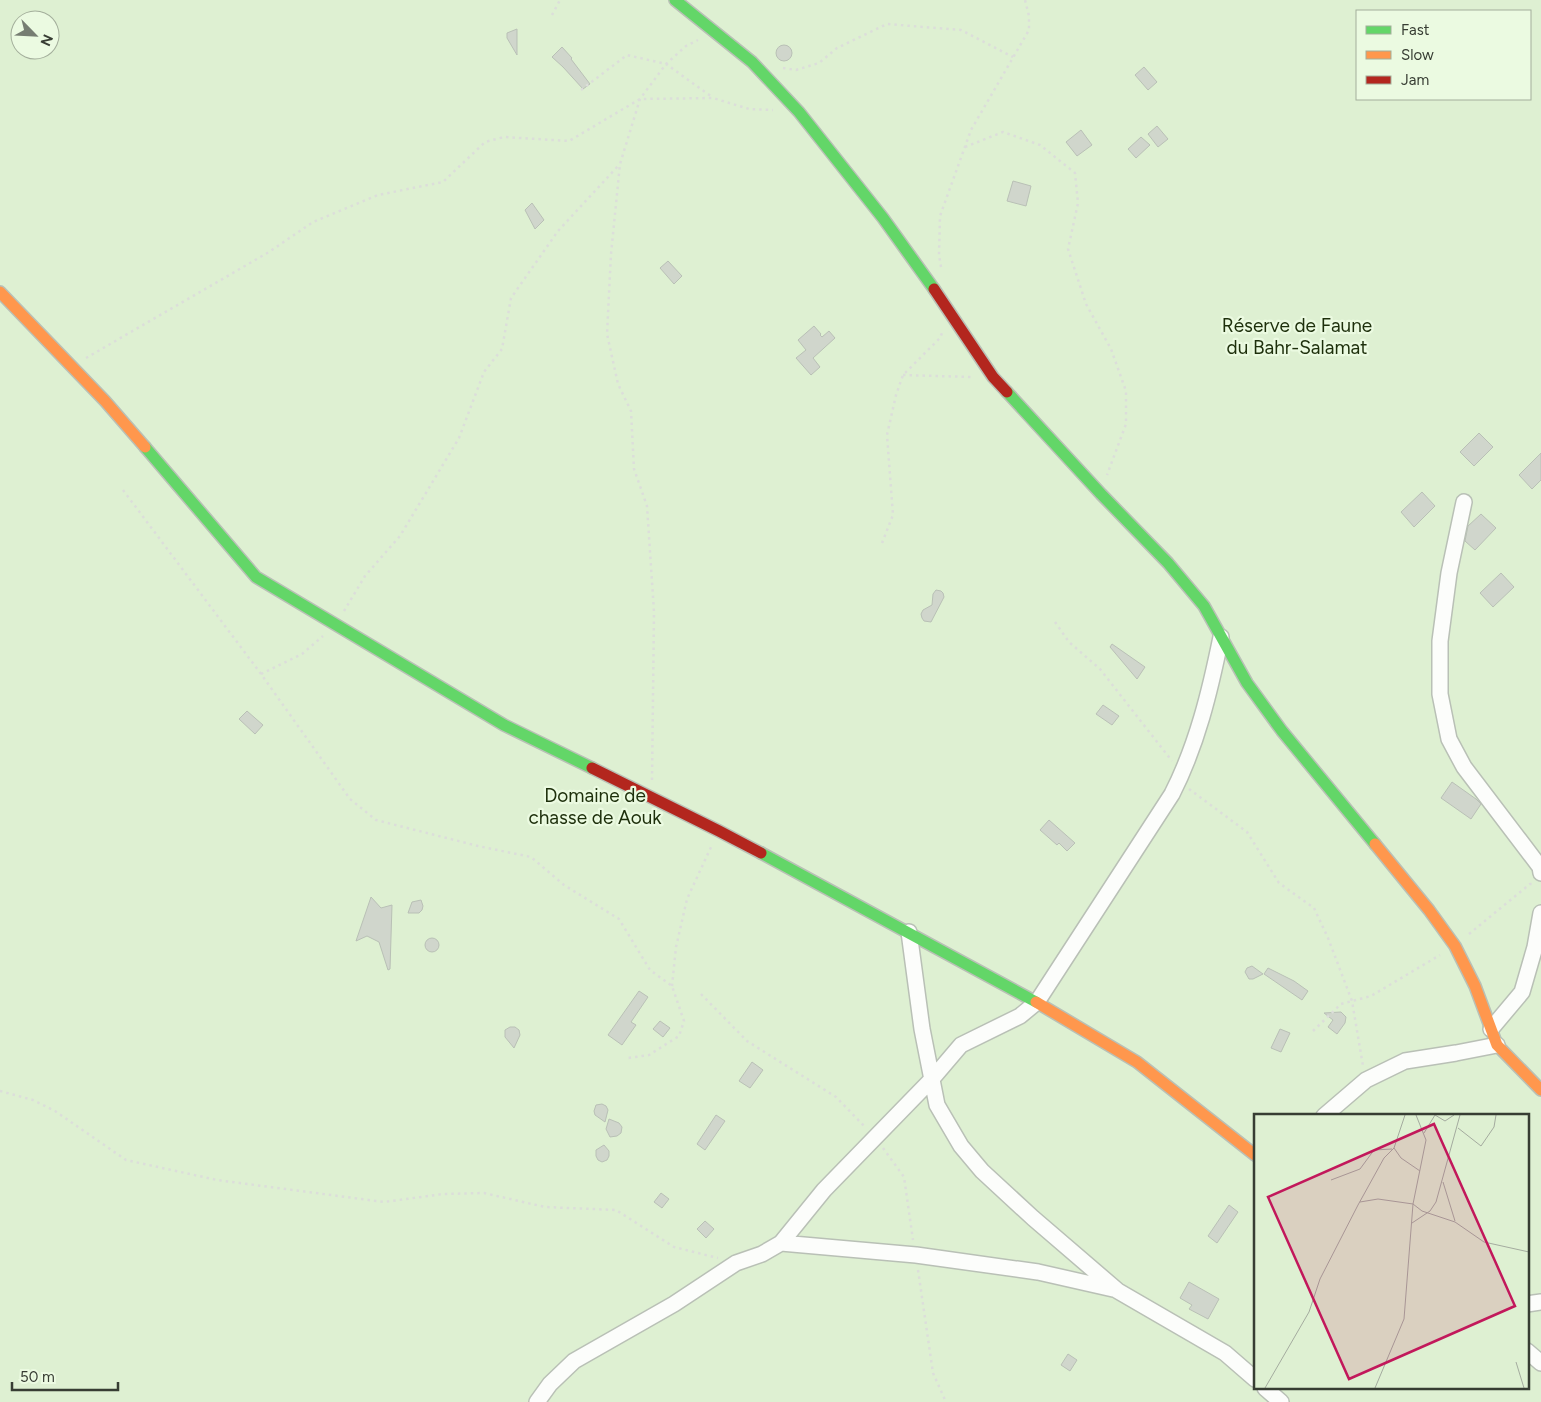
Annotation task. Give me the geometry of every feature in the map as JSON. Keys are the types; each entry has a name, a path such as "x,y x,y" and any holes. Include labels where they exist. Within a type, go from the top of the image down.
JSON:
{"street":[{"path":"675,0 752,62 799,112 883,218 949,310 993,377 1101,494 1168,563 1204,606 1247,683 1282,731 1429,910 1455,946 1474,986 1497,1045 1541,1090"},
{"path":"0,292 111,408 256,577 504,726 719,831 1037,1002 1137,1062 1254,1153"},
{"path":"1464,502 1449,572 1440,641 1440,694 1449,739 1464,767 1540,867 1538,879"},
{"path":"537,1402 550,1384 574,1361 674,1304 736,1263 762,1254 781,1243 824,1190 932,1079 961,1045 1020,1016 1037,1002 1172,794 1182,774 1208,700 1221,637"},
{"path":"1491,1029 1522,992 1535,947 1541,913"},
{"path":"909,932 922,1029 937,1105 961,1146 982,1171 1033,1218 1118,1290 1225,1353 1254,1378"},
{"path":"1326,1114 1366,1080 1405,1061 1456,1054 1497,1045"},
{"path":"781,1243 889,1251 1038,1272 1118,1290"},
{"path":"1528,1304 1541,1302"},
{"path":"1528,1352 1541,1363"},
{"path":"1267,1390 1281,1402"}],"path":[{"path":"552,15 560,0"},
{"path":"942,274 939,255 940,216 971,130 1029,30 1029,16 1025,0"},
{"path":"780,68 796,70 819,62 837,48 887,24 961,30 1013,57"},
{"path":"652,798 654,612 647,506 634,469 631,411 618,384 607,334 611,254 620,164 640,100 666,64 686,46 703,38 724,39"},
{"path":"581,90 627,55 666,64 713,98"},
{"path":"71,366 269,252 313,222 378,195 443,182 485,142 504,137 569,141 640,100 713,98 750,109 799,112"},
{"path":"965,147 1003,132 1040,145 1075,173 1078,203 1068,249 1086,304 1110,349 1126,391 1126,424 1101,494"},
{"path":"261,674 302,654 336,624 365,576 400,536 459,438 484,372 502,349 511,298 558,231 620,164"},
{"path":"882,543 893,515 887,435 896,395 903,375 940,338 949,310"},
{"path":"903,375 993,377"},
{"path":"122,490 261,674 350,799 376,820 478,846 531,857 564,885 619,919 650,970 672,986"},
{"path":"1055,622 1068,642 1100,669 1182,774 1189,788 1247,832 1279,883 1314,908 1328,938 1352,1001 1366,1080"},
{"path":"628,1058 649,1055 679,1036 684,1021 672,986 676,947 687,899 719,831"},
{"path":"1313,1031 1342,1004 1371,996 1455,946 1538,879"},
{"path":"0,1091 33,1100 55,1111 126,1160 217,1180 384,1202 443,1194 484,1193 545,1207 616,1210 674,1248 736,1263"}],"green space":[{"name":"Domaine de chasse de Aouk","path":"0,0 1541,0 1541,1402 0,1402"}],"building":[{"path":"517,29 517,55 507,38 507,33"},
{"path":"781,45 787,45 792,50 790,59 781,61 776,56 776,50"},
{"path":"562,47 590,84 583,89 552,57"},
{"path":"1144,67 1157,82 1148,90 1135,75"},
{"path":"1157,126 1168,139 1158,147 1148,134"},
{"path":"1081,130 1092,145 1077,156 1066,142"},
{"path":"1141,137 1150,145 1136,158 1128,149"},
{"path":"1013,181 1031,186 1026,206 1007,201"},
{"path":"532,203 544,220 535,229 525,210"},
{"path":"668,261 682,276 674,284 660,268"},
{"path":"814,326 822,337 829,331 835,338 813,358 820,367 811,375 796,358 806,350 798,340"},
{"path":"1479,433 1493,447 1474,466 1460,452"},
{"path":"1541,453 1541,480 1532,489 1519,475"},
{"path":"1422,492 1435,506 1414,527 1401,512"},
{"path":"1481,514 1496,528 1475,550 1465,541 1468,526"},
{"path":"1501,573 1514,587 1493,607 1480,593"},
{"path":"936,590 941,591 944,597 931,622 924,621 921,614 923,610 932,605 933,594"},
{"path":"1112,644 1145,667 1137,679 1110,647"},
{"path":"1103,705 1119,716 1112,725 1096,714"},
{"path":"247,711 263,725 255,734 239,719"},
{"path":"1452,782 1481,804 1471,819 1441,798"},
{"path":"1049,820 1075,843 1067,851 1040,830"},
{"path":"371,897 381,908 392,905 390,969 388,970 379,942 367,936 356,941"},
{"path":"421,900 423,906 419,913 408,913 412,902"},
{"path":"432,938 437,940 439,945 437,950 432,952 427,950 425,945 427,940"},
{"path":"1252,966 1263,974 1249,979 1245,972 1247,968"},
{"path":"1268,968 1294,981 1308,991 1302,1000 1264,974"},
{"path":"639,991 648,997 631,1022 636,1025 622,1045 608,1035"},
{"path":"1341,1012 1346,1017 1345,1023 1337,1034 1328,1027 1333,1020 1324,1013"},
{"path":"660,1021 670,1028 663,1037 653,1029"},
{"path":"515,1027 519,1030 520,1035 514,1048 505,1037 505,1030"},
{"path":"1280,1029 1290,1033 1281,1052 1271,1048"},
{"path":"752,1062 763,1070 750,1088 739,1081"},
{"path":"602,1104 608,1110 605,1122 595,1115 594,1111 596,1105"},
{"path":"716,1115 725,1121 705,1150 697,1144"},
{"path":"609,1119 619,1123 622,1127 621,1133 617,1136 610,1137 606,1129"},
{"path":"604,1145 609,1151 609,1156 607,1160 602,1162 596,1156 596,1150"},
{"path":"661,1193 669,1199 662,1208 654,1202"},
{"path":"1229,1205 1238,1212 1217,1243 1208,1236"},
{"path":"705,1221 714,1229 706,1238 697,1229"},
{"path":"1189,1282 1219,1299 1208,1319 1189,1309 1192,1305 1180,1298"},
{"path":"1068,1354 1077,1360 1070,1371 1061,1365"}],"traffic: fast":[{"path":"675,0 752,62 799,112 883,218 934,289"},
{"path":"1007,392 1168,563 1204,606 1247,683 1282,731 1375,844"},
{"path":"145,447 256,577 504,725 592,768"},
{"path":"761,853 1036,1002"}],"traffic: slow":[{"path":"0,292 105,401 145,447"},
{"path":"1375,844 1429,910 1455,946 1475,986 1497,1045 1541,1090"},
{"path":"1036,1002 1137,1062 1254,1154"}],"traffic: jam":[{"path":"934,289 993,377 1007,392"},
{"path":"592,768 761,853"}],"park label":[{"name":"Réserve de Faune du Bahr-Salamat","path":"1297,336"}]}
